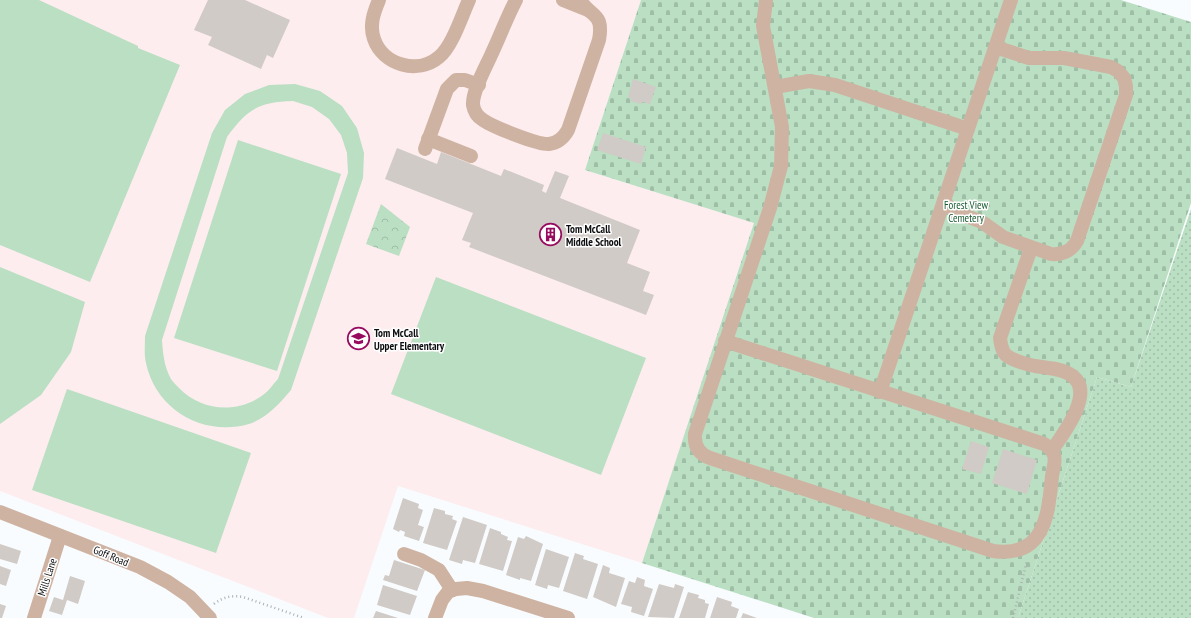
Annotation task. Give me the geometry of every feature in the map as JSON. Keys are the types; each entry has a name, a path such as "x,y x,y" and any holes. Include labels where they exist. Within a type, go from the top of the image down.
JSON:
{"street":[{"path":"379,0 374,12 372,25 374,38 380,50 389,59 402,65 415,67 428,64 440,57 448,46 469,0"},
{"path":"516,0 478,85 473,106 476,113 482,119 530,140 544,144 551,144 559,141 568,130 599,40 600,25 598,19 580,0"},
{"path":"563,0 590,11"},
{"path":"725,341 1044,444 1052,450 1055,460 1049,506 1040,532 1032,542 1020,550 1007,552 993,551 704,456 696,447 694,440 695,434 725,341 770,208 781,166 782,127 763,26 766,0"},
{"path":"880,392 1011,0"},
{"path":"944,200 948,206 956,212 982,222 1003,237 1031,248 1051,254 1059,254 1067,252 1073,248 1078,241 1126,95 1126,86 1121,74 1111,66 1064,58 1029,58 995,47"},
{"path":"471,156 427,144 447,89 452,83 456,80 465,80 478,85"},
{"path":"775,87 809,81 835,85 968,129"},
{"path":"1031,248 1000,338 1002,348 1007,356 1024,363 1063,371 1075,378 1079,384 1081,391 1080,398 1067,428 1052,450"},
{"name":"Goff Road","path":"0,512 140,567 168,582 190,597 207,615"},
{"name":"Mills Lane","path":"34,618 60,536"},
{"path":"404,554 421,560 438,570 450,591"},
{"path":"435,618 442,600 450,591 467,588 483,591 568,618"}],"path":[{"path":"1013,618 1032,542"},
{"path":"207,615 218,601 229,596 243,596 304,618"}],"shaded area":[{"name":"Tom McCall Upper Elementary","path":"0,0 641,0 585,170 755,223 642,563 398,486 354,618 328,618 0,491"}],"green space":[{"path":"0,0 39,0 138,46 138,48 180,65 90,282 0,245"},
{"name":"Forest View Cemetery","path":"641,0 1121,0 1191,22 1191,203 1131,387 1097,377 1018,618 814,618 642,563 754,223 585,170"},
{"path":"295,84 320,91 342,106 357,128 364,153 363,178 291,390 272,410 249,424 232,427 215,427 199,423 184,416 171,406 160,394 151,380 146,363 145,336 212,133 225,110 245,94 269,85","holes":["293,101 312,107 329,119 341,135 347,153 348,173 278,379 263,395 253,401 231,407 208,405 188,396 171,379 165,365 162,340 227,137 241,120 262,105"]},
{"path":"238,140 341,174 277,371 174,338"},
{"path":"381,204 410,227 399,256 366,244"},
{"path":"1191,209 1191,618 1018,618 1097,377 1131,387"},
{"path":"0,267 85,302 71,352 41,395 0,424"},
{"path":"436,277 646,358 601,475 391,394"},
{"path":"67,389 251,453 216,553 32,490"}],"building":[{"path":"208,0 245,0 290,20 273,58 267,55 261,69 208,45 212,37 194,30"},
{"path":"633,79 656,87 650,104 642,102 641,104 630,101 631,98 628,97"},
{"path":"603,133 646,147 641,164 597,150"},
{"name":"Tom McCall Middle School","path":"397,148 437,164 441,152 501,176 504,169 544,185 542,191 546,193 555,171 569,176 560,198 640,230 627,263 650,272 643,291 654,295 646,315 469,247 471,243 462,240 473,213 385,179"},
{"path":"971,441 989,447 981,474 962,469"},
{"path":"1003,449 1037,460 1027,494 992,483"},
{"path":"403,498 419,504 418,508 423,510 418,525 424,527 419,541 404,536 405,532 400,530 399,532 393,529"},
{"path":"434,508 445,511 445,514 453,516 452,519 457,521 447,550 423,543"},
{"path":"463,517 487,525 475,563 463,560 462,564 449,560"},
{"path":"490,528 501,532 501,534 508,537 507,540 512,541 503,571 479,564"},
{"path":"526,536 543,544 531,581 520,578 520,580 506,575 518,537 524,539"},
{"path":"0,544 21,551 17,564 0,559"},
{"path":"546,549 569,557 559,588 548,585 547,589 535,585"},
{"path":"575,553 584,556 583,559 598,564 587,599 563,591"},
{"path":"394,560 425,570 417,591 383,580 385,575 389,576"},
{"path":"603,565 610,568 609,573 625,578 616,607 593,597"},
{"path":"0,566 11,570 6,586 0,584"},
{"path":"70,576 85,581 78,604 67,600 62,615 49,611 54,597 63,600"},
{"path":"637,577 645,580 644,586 653,589 644,616 631,612 632,607 621,604 629,581 635,583"},
{"path":"659,584 674,588 675,584 684,587 674,618 648,617"},
{"path":"383,585 417,596 410,615 377,605"},
{"path":"688,592 699,595 698,598 705,600 705,603 709,604 705,618 679,618"},
{"path":"717,597 732,602 731,606 739,609 736,618 710,618"},
{"path":"0,604 6,606 2,618 0,618"},
{"path":"376,611 398,618 373,618"},
{"path":"743,613 757,618 741,618"}],"place":[{"name":"Tom McCall Middle School","path":"551,235"},
{"name":"Tom McCall Upper Elementary","path":"358,339"}]}
